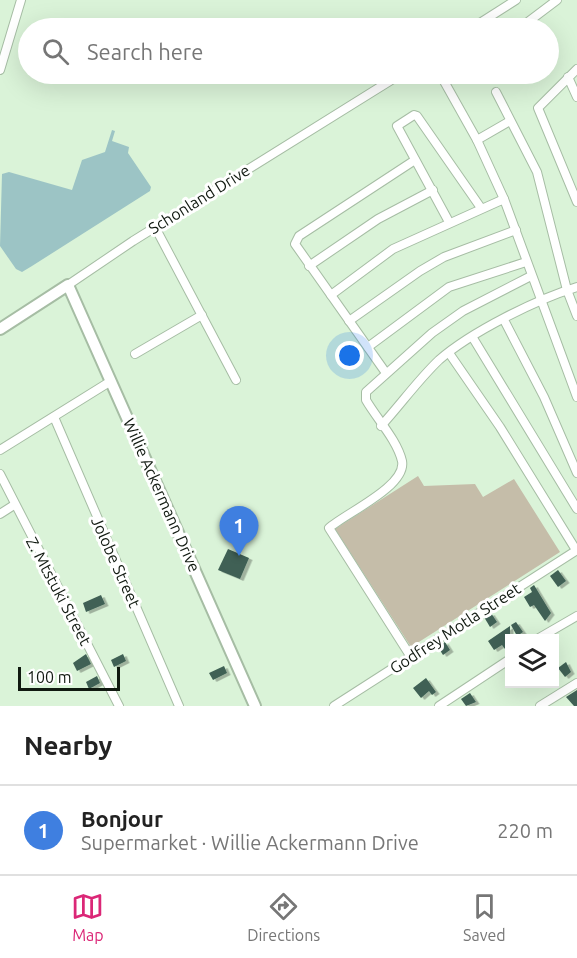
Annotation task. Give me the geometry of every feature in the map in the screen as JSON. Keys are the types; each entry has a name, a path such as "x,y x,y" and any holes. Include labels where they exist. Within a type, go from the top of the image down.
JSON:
{"street":[{"path":"0,70 21,0"},
{"path":"488,18 516,0"},
{"path":"533,18 557,0"},
{"path":"577,69 538,108 577,202"},
{"path":"568,77 577,97"},
{"name":"Schonland Drive","path":"0,329 155,227 385,84"},
{"path":"446,84 477,140 504,200 577,397"},
{"path":"496,93 540,180 567,290 577,316"},
{"path":"449,222 397,126 416,115 481,208"},
{"path":"477,140 510,121"},
{"path":"386,373 295,244 299,236 415,160"},
{"path":"309,266 378,219 433,190"},
{"path":"331,295 393,249 449,222 504,200"},
{"path":"155,227 236,380"},
{"path":"349,321 444,257 516,230"},
{"path":"368,347 449,287 526,262"},
{"path":"411,657 329,528 400,475 402,462 399,453 381,426 365,395 386,373 432,333 463,310 531,276"},
{"name":"Willie Ackermann Drive","path":"68,285 255,706"},
{"path":"381,426 427,372 449,353 504,320 577,287"},
{"path":"135,354 202,315"},
{"path":"504,320 544,397 577,473"},
{"path":"473,338 577,509"},
{"path":"449,353 500,427 576,550"},
{"path":"0,450 111,381"},
{"name":"Jolobe Street","path":"54,417 179,706"},
{"name":"Z. Mtstuki Street","path":"0,474 119,706"},
{"path":"0,514 14,505"},
{"name":"Godfrey Motla Street","path":"334,706 576,550"},
{"path":"547,634 577,616"},
{"path":"439,706 505,661"},
{"path":"540,706 577,683"}],"shaded area":[{"path":"418,476 424,486 475,484 483,497 514,479 560,552 411,647 335,529"}],"water":[{"path":"112,130 115,131 112,141 129,147 128,153 151,187 150,191 22,272 16,269 0,246 2,174 9,172 72,190 82,160 105,152"}],"building":[{"path":"228,549 249,558 240,579 218,570"},
{"path":"558,570 566,581 558,587 550,576"},
{"path":"534,585 551,613 545,621 534,605 530,607 524,597 532,592 530,588"},
{"path":"101,595 105,604 86,612 83,603"},
{"path":"491,613 497,622 490,627 484,617"},
{"path":"516,622 523,632 516,634 511,625"},
{"path":"510,626 510,634 505,634 505,649 502,645 494,650 488,641"},
{"path":"445,642 450,650 443,655 438,647"},
{"path":"86,654 91,664 77,671 73,663"},
{"path":"123,654 126,661 114,667 111,660"},
{"path":"566,662 571,672 565,677 559,667"},
{"path":"224,666 227,673 213,680 209,673"},
{"path":"97,676 100,683 89,689 86,682"},
{"path":"426,678 436,692 432,695 429,691 421,698 413,688"},
{"path":"577,690 577,706 574,706 566,697"},
{"path":"470,693 476,702 466,706 461,699"}],"place":[{"name":"Bonjour","path":"239,556"}]}
